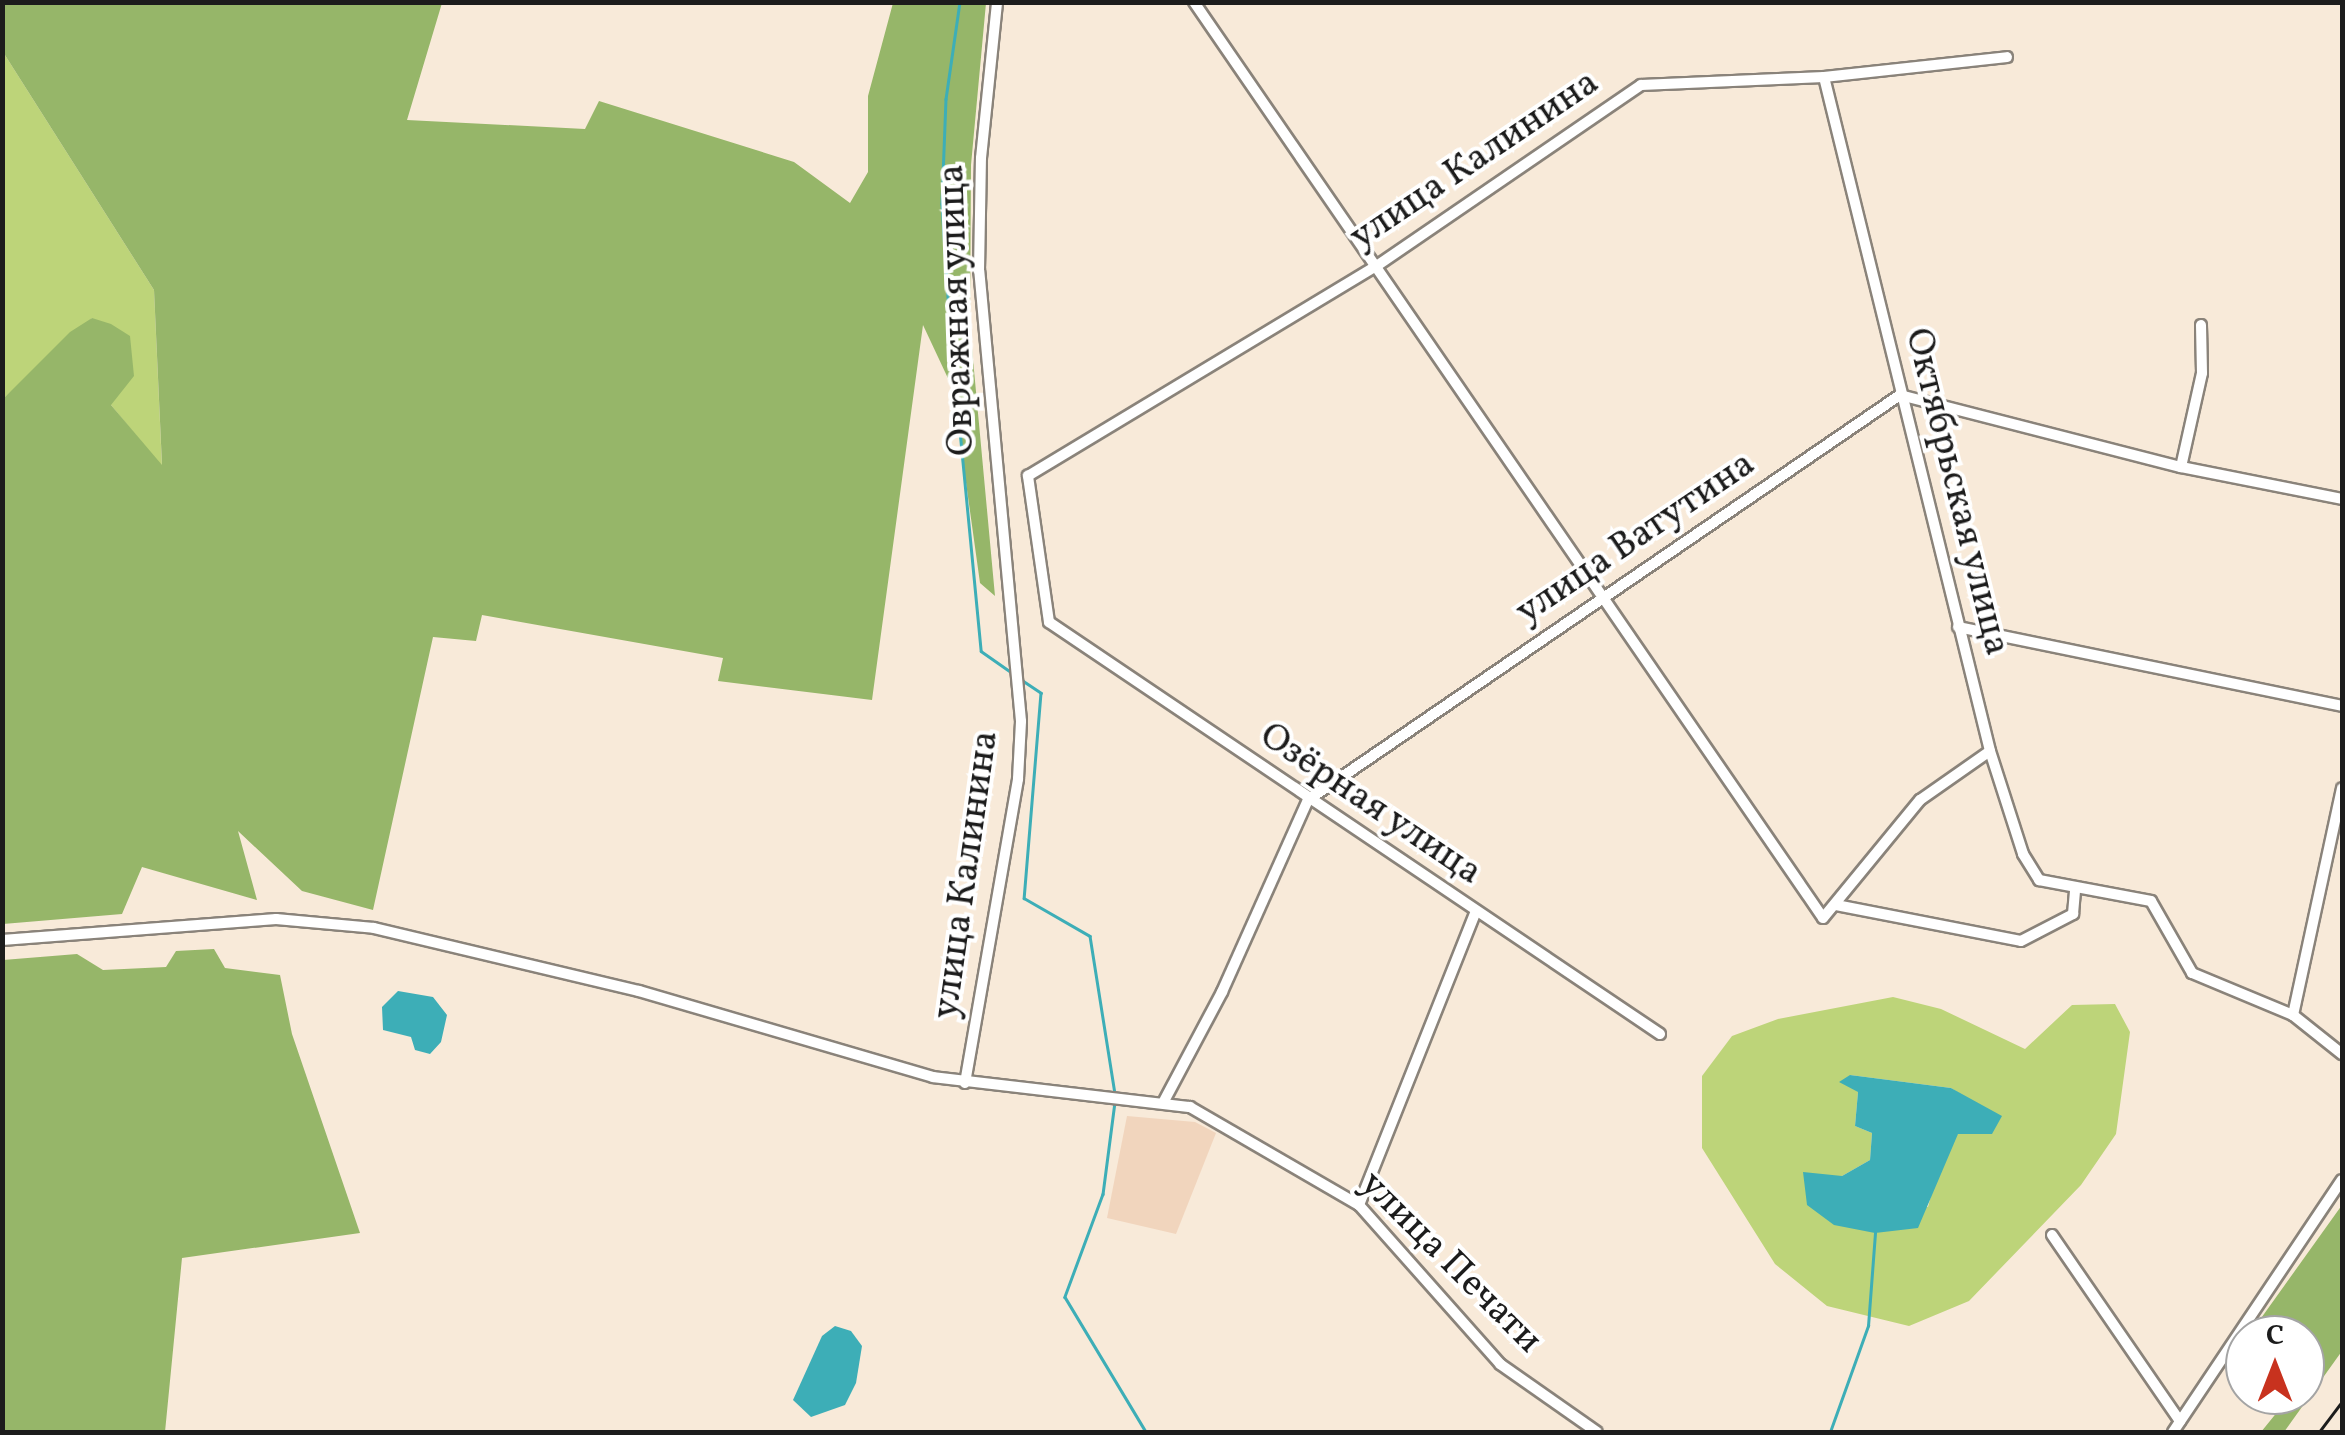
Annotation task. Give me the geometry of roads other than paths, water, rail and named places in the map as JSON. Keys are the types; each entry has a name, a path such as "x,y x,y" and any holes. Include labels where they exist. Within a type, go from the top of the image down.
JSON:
{"street":[{"name":"Овражная улица","path":"995,496 979,271 981,158 998,2"},
{"path":"1194,2 1823,918 1920,800 1990,751"},
{"name":"улица Калинина","path":"1049,622 1028,476 1375,267 1641,85 1824,77 2007,57"},
{"name":"Октябрьская улица","path":"1824,77 1990,751 2024,854 2039,880 2075,889"},
{"path":"2181,467 2202,373 2202,325"},
{"path":"1900,395 2181,467 2342,498"},
{"name":"улица Ватутина","path":"1308,800 1900,395"},
{"name":"улица Калинина","path":"965,1083 1018,779 1016,616 995,496"},
{"name":"Озёрная улица","path":"1049,622 1475,914 1660,1034"},
{"path":"1958,627 2342,706"},
{"path":"2293,1015 2342,788"},
{"path":"1163,1102 1222,992 1308,800"},
{"path":"1836,904 2022,941 2073,914 2075,889 2151,901 2192,973 2293,1015 2342,1054"},
{"path":"1359,1205 1475,914"},
{"name":"улица Печати","path":"2,940 260,920 374,928 639,991 965,1083 1190,1108 1359,1205 1500,1364 1597,1432"},
{"path":"2173,1432 2342,1180"},
{"path":"2052,1235 2180,1421"}],"water":[{"path":"398,991 433,997 447,1015 441,1042 430,1054 415,1050 411,1037 383,1030 382,1007"},
{"path":"1850,1075 1951,1088 2002,1116 1992,1134 1958,1134 1918,1228 1875,1233 1834,1225 1807,1205 1803,1172 1842,1176 1870,1160 1872,1133 1855,1126 1858,1092 1839,1082"},
{"path":"835,1326 851,1331 862,1346 856,1383 845,1405 811,1417 793,1400 822,1336"}],"waterway":[{"path":"960,2 946,99 942,204 950,327 981,651 1011,672"},
{"path":"1022,680 1041,693 1024,898 1090,936 1115,1094"},
{"path":"1115,1102 1103,1194 1065,1297 1146,1432"},
{"path":"1830,1432 1868,1326 1875,1233"}],"railway":[{"path":"2319,1432 2342,1402"}]}
